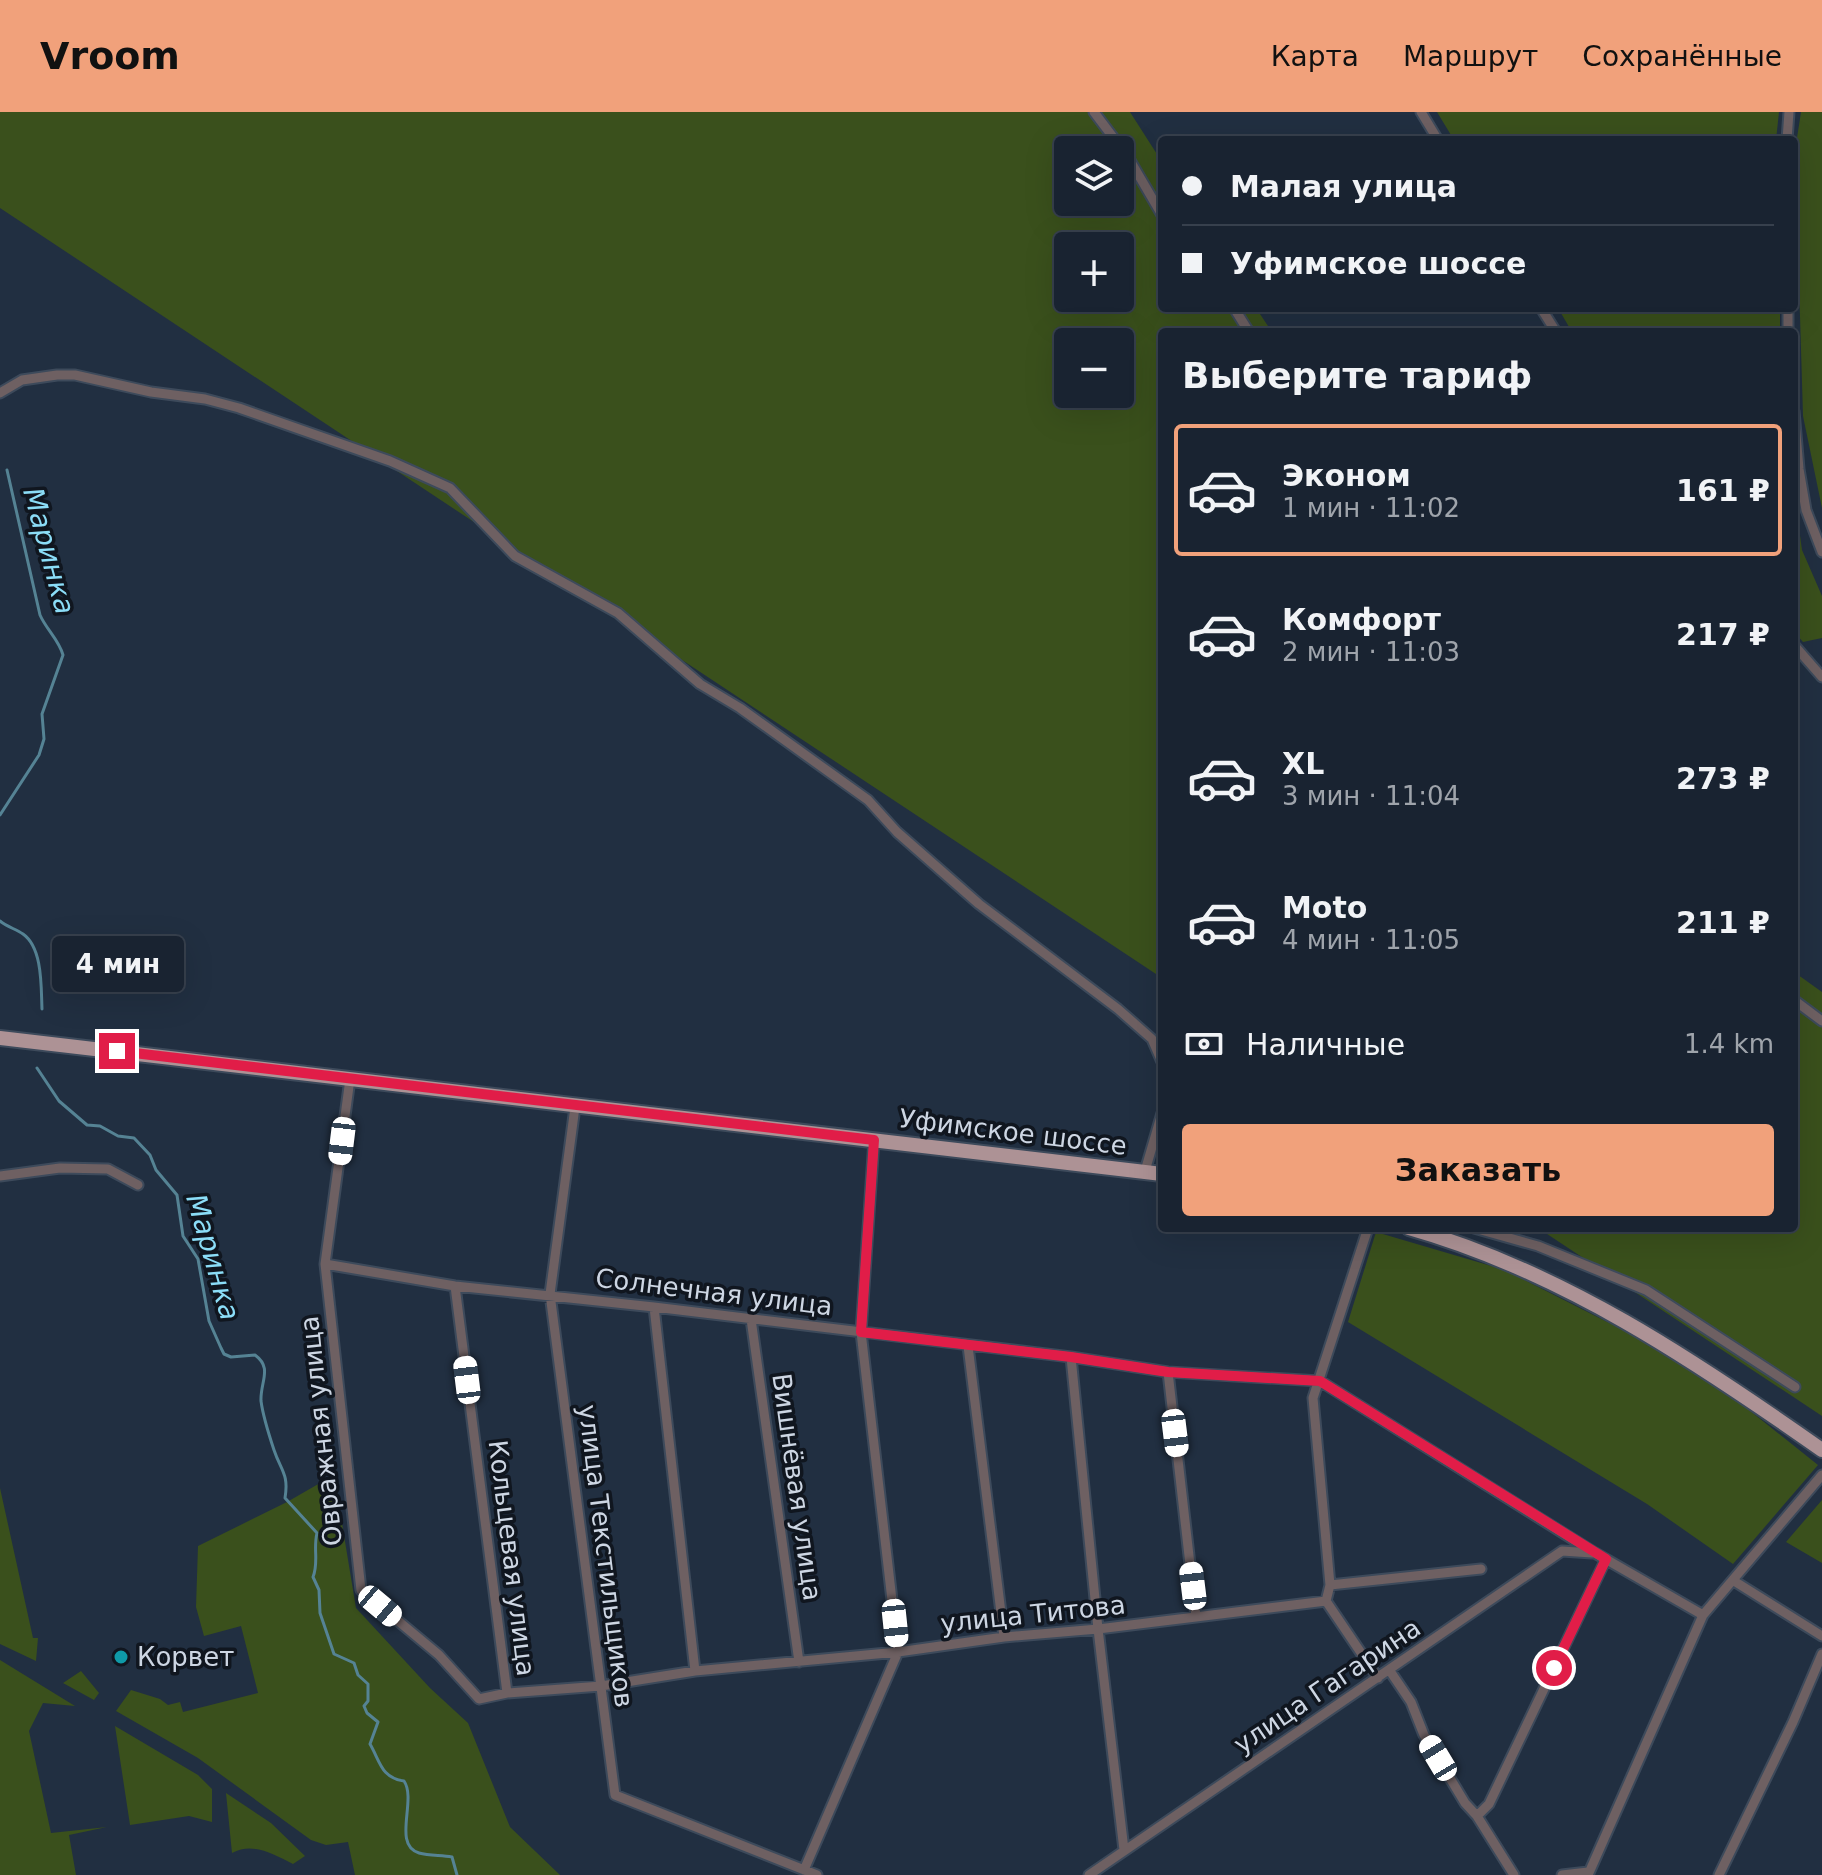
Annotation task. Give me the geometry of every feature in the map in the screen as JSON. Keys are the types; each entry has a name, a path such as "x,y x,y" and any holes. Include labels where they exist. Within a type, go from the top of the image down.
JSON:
{"main road":[{"name":"Уфимское шоссе","path":"0,1038 1158,1173"},
{"path":"1423,1232 1507,1264 1647,1333 1713,1374 1822,1450"}],"street":[{"path":"1094,112 1128,157 1158,208"},
{"path":"1421,112 1436,136"},
{"path":"1787,136 1789,112"},
{"path":"0,393 22,380 75,375 151,392 205,399 376,456 450,488 515,556 618,613 700,684 740,708 868,800 897,832 979,904 1130,1019 1152,1039 1158,1053"},
{"path":"1798,457 1806,510 1822,552"},
{"path":"1798,650 1822,677"},
{"path":"1798,1003 1822,1021"},
{"name":"Овражная улица","path":"350,1079 325,1264 361,1590 439,1655 479,1699 507,1693"},
{"name":"улица Текстильщиков","path":"575,1107 550,1294 615,1795 817,1875"},
{"path":"1145,1171 1158,1127"},
{"path":"804,1870 898,1652 861,1332 874,1140"},
{"path":"0,1176 60,1168 108,1169 138,1185"},
{"path":"1367,1232 1313,1398 1330,1585 1326,1601 1378,1678"},
{"path":"1488,1232 1538,1246 1646,1290 1795,1387"},
{"name":"Солнечная улица","path":"325,1264 455,1286 550,1294 1071,1357 1168,1372 1320,1381 1595,1553 1703,1615"},
{"name":"Кольцевая улица","path":"455,1286 507,1693"},
{"path":"654,1307 695,1671"},
{"name":"Вишнёвая улица","path":"751,1319 799,1662"},
{"path":"968,1346 1004,1637"},
{"path":"1071,1357 1124,1850"},
{"path":"1168,1372 1196,1617"},
{"path":"1562,1875 1588,1874 1703,1615 1822,1475"},
{"name":"улица Гагарина","path":"1089,1875 1562,1551 1595,1553"},
{"path":"1477,1816 1489,1804 1606,1559"},
{"path":"1330,1585 1481,1569"},
{"path":"1734,1581 1822,1636"},
{"name":"улица Титова","path":"507,1693 601,1686 695,1671 898,1652 1326,1601"},
{"path":"1719,1875 1793,1722 1822,1654"},
{"path":"1390,1671 1411,1702 1424,1735 1465,1803 1477,1816 1514,1875"}],"green space":[{"path":"0,112 1130,112 1158,156 1158,312 1259,312 1269,328 1158,328 1158,975 0,208"},
{"path":"1437,112 1779,112 1776,136 1452,136"},
{"path":"1801,112 1822,112 1822,508 1803,416 1797,136"},
{"path":"1560,312 1780,312 1780,328 1570,328"},
{"path":"1798,520 1802,550 1822,596 1822,638 1803,642 1798,636"},
{"path":"1798,975 1822,992 1822,1416 1544,1232 1798,1232"},
{"path":"1376,1232 1505,1270 1694,1366 1818,1465 1733,1564 1647,1504 1348,1322"},
{"path":"334,1475 356,1608 430,1688 468,1723 510,1827 560,1875 355,1875 348,1842 326,1845 311,1840 198,1758 116,1711 131,1690 160,1699 168,1705 180,1702 183,1712 258,1693 241,1626 204,1636 196,1607 198,1546"},
{"path":"0,1488 33,1638 38,1638 36,1661 0,1644"},
{"path":"1822,1500 1822,1563 1786,1542"},
{"path":"0,1660 75,1706 43,1703 29,1731 51,1833 107,1827 69,1835 76,1875 0,1875"},
{"path":"81,1671 99,1693 94,1700 63,1683"},
{"path":"115,1726 198,1775 212,1789 212,1822 189,1816 130,1825"},
{"path":"226,1793 271,1823 305,1856 293,1864 255,1849 232,1853"}],"waterway":[{"name":"Маринка","path":"0,815 39,755 44,739 42,714 63,655 40,615 7,470"},
{"name":"Маринка","path":"0,921 30,940 40,969 42,1009"},
{"name":"Маринка","path":"37,1068 59,1101 87,1125 100,1126 118,1136 134,1138 150,1155 156,1170 177,1195 183,1236 198,1259 209,1321 224,1354 231,1357 255,1355 265,1370 262,1407 285,1478 285,1498 317,1533 313,1577 319,1590 320,1613 334,1654 354,1663 358,1675 368,1684 368,1701 364,1706 378,1722 370,1744 386,1772 404,1781 407,1789 407,1841 419,1853 452,1857 457,1875"}],"place":[{"name":"Корвет","path":"121,1657"}],"route":[{"path":"117,1051 874,1140 861,1332 1168,1372 1320,1381 1606,1559 1554,1668"}]}
